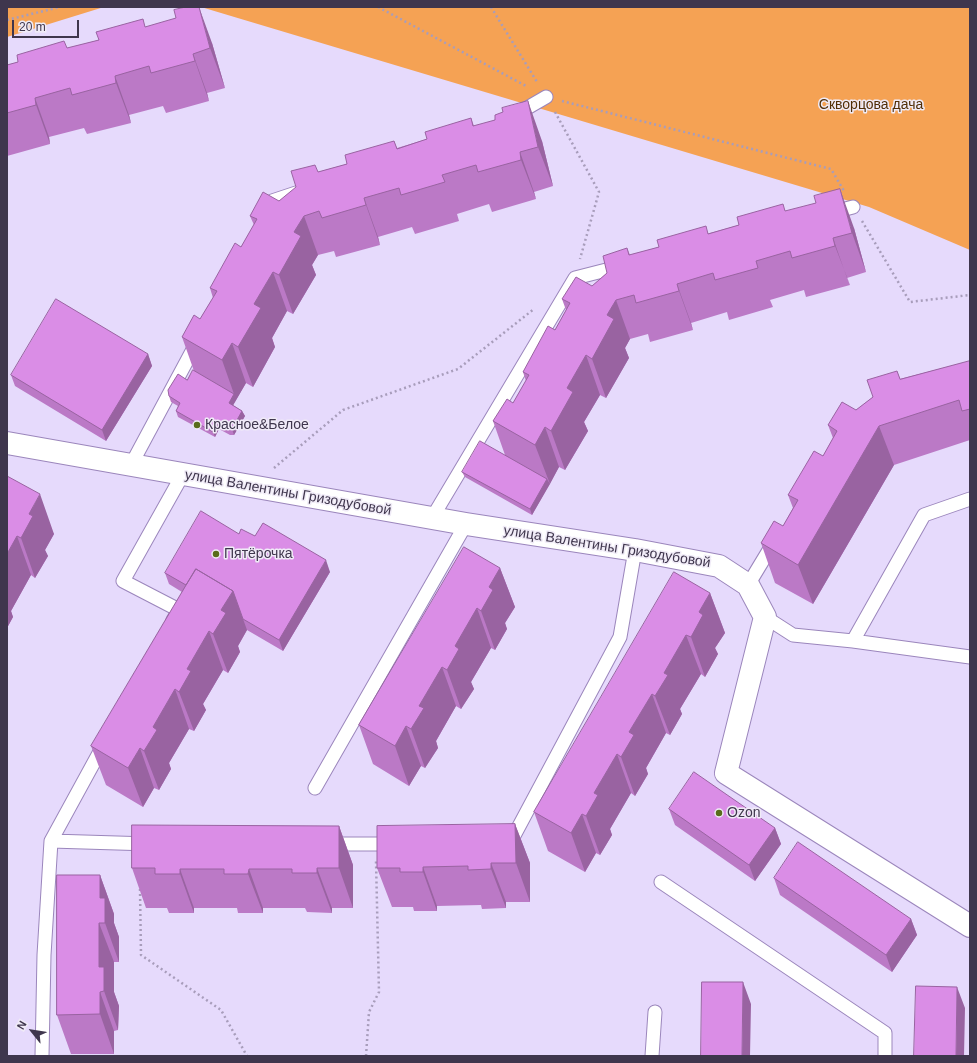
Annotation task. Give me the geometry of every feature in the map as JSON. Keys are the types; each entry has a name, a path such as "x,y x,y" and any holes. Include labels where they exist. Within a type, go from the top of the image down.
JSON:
{"street":[{"name":"улица Валентины Гризодубовой","path":"7,443 466,524 635,550 719,566 748,585 765,617"},
{"path":"765,617 726,773 970,926"}],"lane":[{"path":"504,122 546,97"},
{"path":"260,222 272,201 309,188"},
{"path":"815,217 853,207"},
{"path":"432,518 575,278 637,262"},
{"path":"131,466 201,333"},
{"path":"167,630 179,610 123,581 183,474"},
{"path":"853,641 924,515 970,499"},
{"path":"315,788 466,524"},
{"path":"748,585 781,531"},
{"path":"493,845 509,845 620,637 635,550"},
{"path":"765,617 793,635 853,641 970,657"},
{"path":"42,1056 44,955 51,841 111,732"},
{"path":"51,841 163,844"},
{"path":"314,844 407,844"},
{"path":"661,882 885,1033 885,1056"},
{"path":"652,1056 655,1012"}],"path":[{"path":"7,20 60,7"},
{"path":"378,7 546,97 831,169 910,302 970,294"},
{"path":"491,7 546,97 599,192 575,278"},
{"path":"252,486 343,410 458,369 538,306"},
{"path":"366,1056 369,1012 379,992 375,844"},
{"path":"140,884 141,955 221,1010 247,1056"}],"green space":[{"path":"7,7 104,7 7,37"},
{"name":"Скворцова дача","path":"201,7 970,7 970,250 869,207"}],"building":[{"path":"186,7 199,7 210,48 193,54 195,61 151,73 149,66 115,76 116,83 72,95 70,88 35,98 36,105 7,113 7,65 18,62 17,55 64,41 67,48 99,40 96,32 143,19 145,27 176,18 174,10"},
{"path":"528,101 538,147 520,152 521,160 478,172 476,165 442,175 445,182 401,195 399,188 364,198 366,205 322,218 319,211 304,216 294,232 301,236 279,275 273,272 254,304 261,308 238,347 232,343 222,360 182,337 194,315 200,319 217,291 210,288 235,243 241,247 257,219 250,216 263,192 279,201 296,187 291,171 315,165 318,172 347,164 345,155 394,141 397,149 427,139 425,132 471,118 473,126 495,120 495,115 503,112 502,108"},
{"path":"840,189 852,233 833,238 835,246 792,258 790,251 756,261 758,268 715,280 713,273 677,284 679,291 636,303 634,295 616,300 607,315 614,319 592,359 586,355 567,388 573,392 551,431 545,427 535,445 493,421 507,399 513,403 529,375 523,372 548,326 555,330 570,303 562,299 576,277 592,286 607,273 603,256 627,248 629,255 659,247 657,240 706,226 708,234 739,225 737,217 783,204 785,211 816,203 814,196"},
{"path":"56,299 148,354 102,430 11,375"},
{"path":"970,361 970,409 962,411 959,400 879,426 798,565 761,543 774,521 783,526 798,500 788,495 814,451 823,456 837,431 828,425 842,402 856,410 873,397 867,380 897,371 900,379"},
{"path":"193,370 234,394 229,403 242,411 232,429 228,429 217,424 213,432 176,411 180,403 169,396 168,390 178,374 187,380"},
{"path":"480,441 547,479 530,509 462,472"},
{"path":"7,476 40,494 29,514 33,516 21,538 17,536 7,554"},
{"path":"201,511 239,534 241,529 255,536 263,523 326,560 279,640 243,619 233,591 196,569 186,585 165,573"},
{"path":"464,547 500,568 489,587 493,590 481,611 477,608 455,646 459,649 447,670 442,667 419,706 424,708 411,729 406,726 395,746 359,725"},
{"path":"196,569 233,591 221,610 226,613 213,634 209,631 187,669 191,671 179,692 175,689 153,727 157,730 144,751 140,748 128,768 91,746"},
{"path":"674,572 710,593 699,612 703,615 691,637 686,635 664,673 668,675 655,696 652,694 629,732 634,735 621,757 617,754 594,793 598,795 586,816 582,814 571,833 534,812"},
{"path":"694,772 775,828 749,865 669,809"},
{"path":"515,824 516,863 491,863 491,869 468,870 468,866 423,867 423,872 400,872 400,868 377,868 377,826"},
{"path":"132,825 339,826 339,868 317,868 317,873 292,873 292,869 249,869 248,874 224,874 224,869 180,869 180,874 155,874 155,868 132,868"},
{"path":"798,842 911,919 886,955 774,878"},
{"path":"57,875 100,875 100,898 105,898 105,923 99,923 99,967 104,967 104,991 100,992 100,1014 57,1015"},
{"path":"702,982 743,982 742,1056 701,1056"},
{"path":"916,986 957,987 956,1056 914,1056"}],"place":[{"name":"Красное&Белое","path":"197,425"},
{"name":"Пятёрочка","path":"216,554"},
{"name":"Ozon","path":"719,813"}]}
